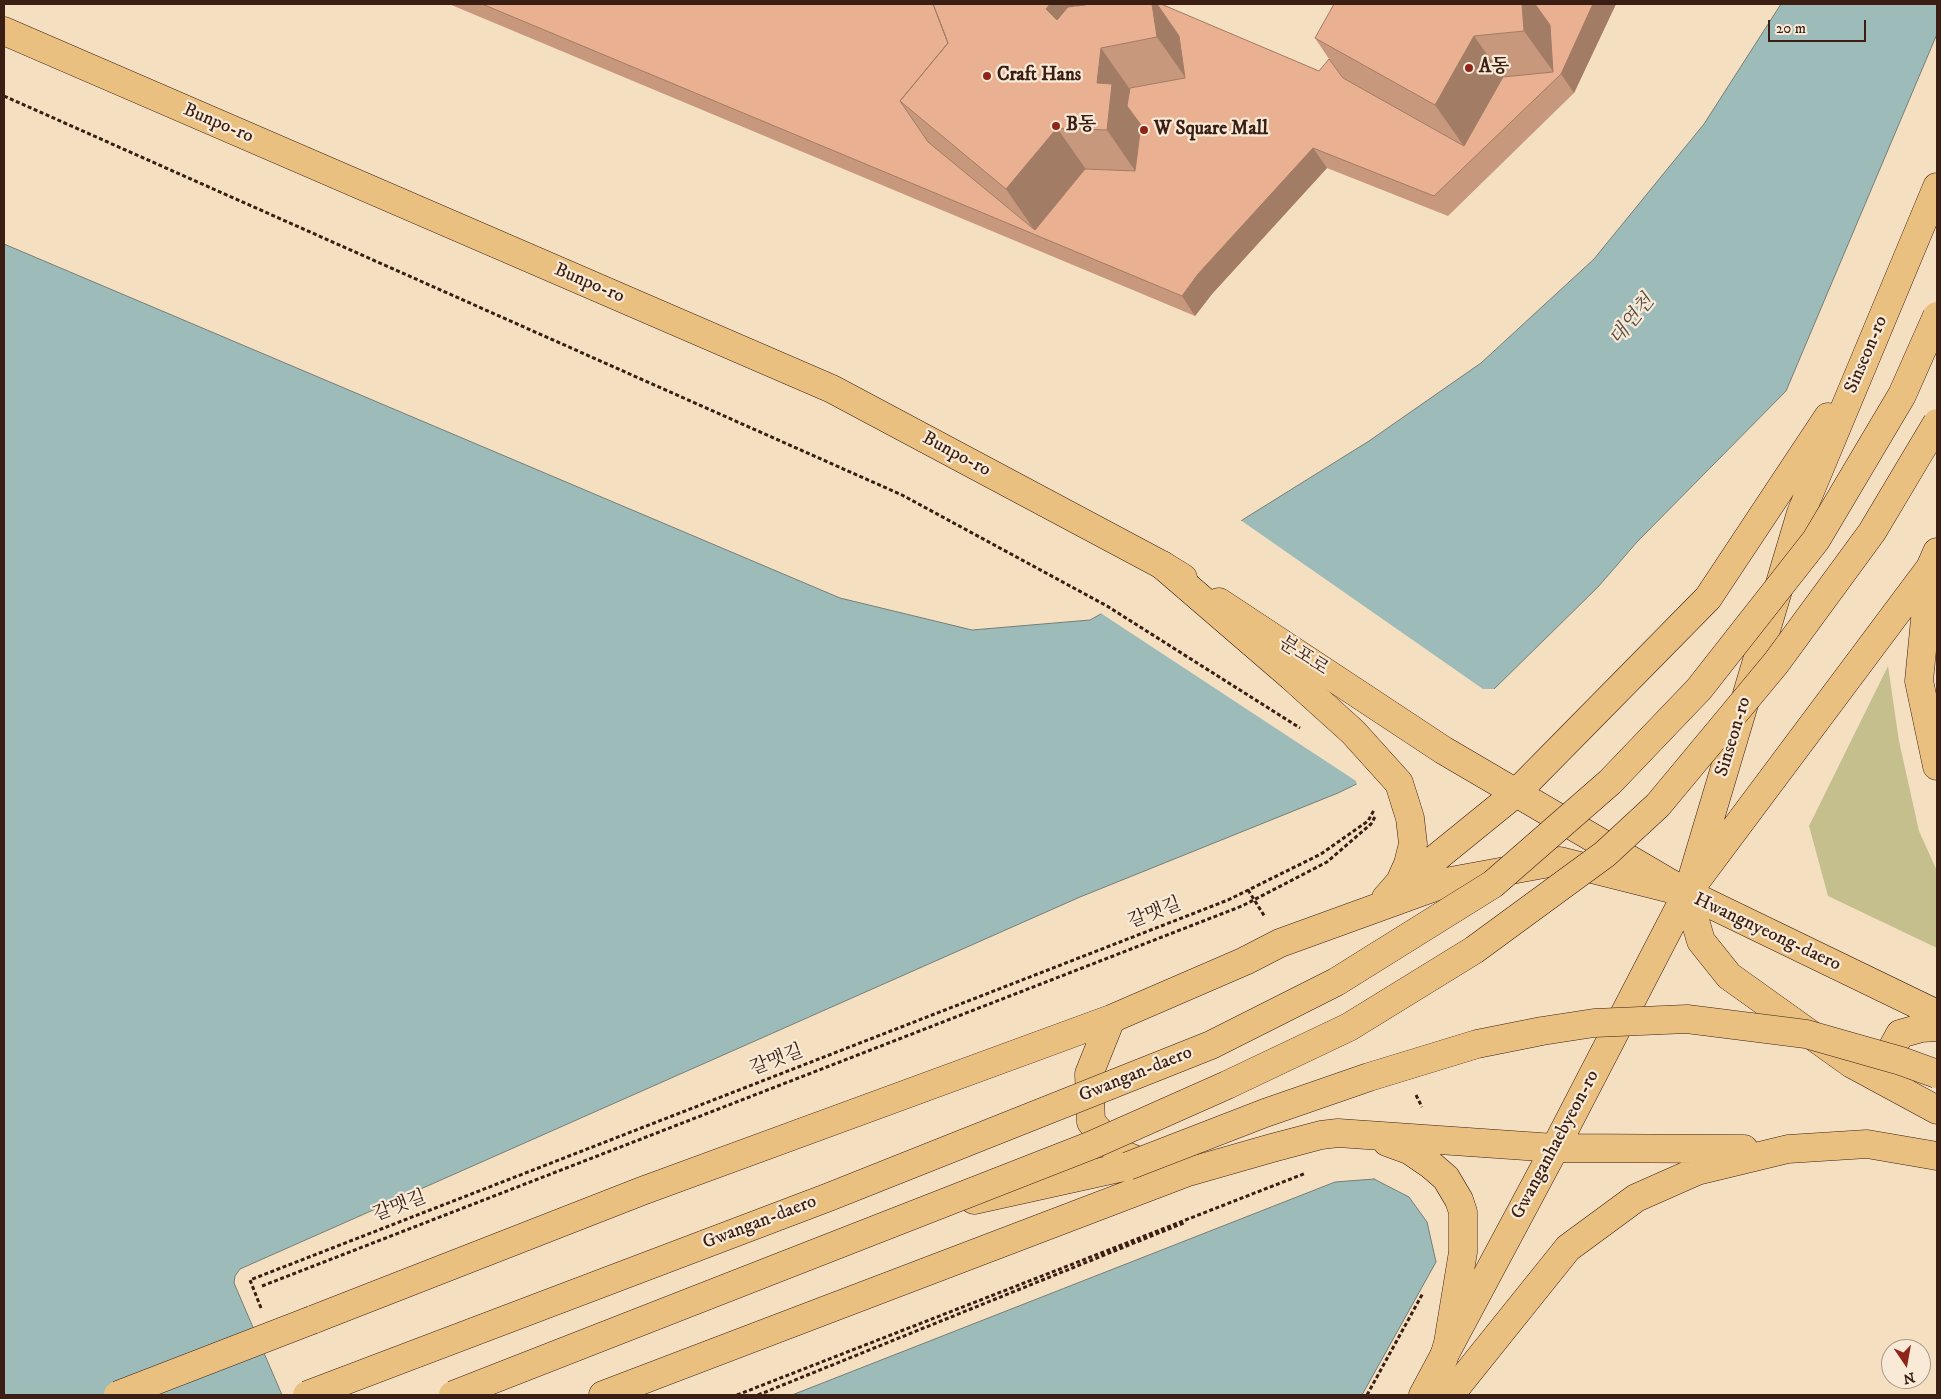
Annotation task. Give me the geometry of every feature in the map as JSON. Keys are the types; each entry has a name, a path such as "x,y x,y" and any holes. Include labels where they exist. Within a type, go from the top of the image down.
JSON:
{"main road":[{"name":"Bunpo-ro","path":"4,31 832,389 1162,565"},
{"name":"Sinseon-ro","path":"1687,893 1801,513 1937,187"},
{"name":"Gwangan-daero","path":"306,1395 829,1197 1211,1045 1336,982 1493,884 1610,782 1699,689 1816,540 1902,395 1937,316"},
{"path":"1323,929 1386,898 1516,793 1708,598 1865,362"},
{"path":"453,1395 1092,1144 1227,1085 1349,1027 1474,950 1605,854 1658,805 1788,648 1872,532 1937,423"},
{"path":"118,1395 642,1191 1111,1019 1280,944 1451,881 1560,861 1687,893 1934,560"},
{"path":"1934,560 1919,681 1937,766"},
{"name":"분포로","path":"1162,565 1443,750 1687,893"},
{"path":"1162,565 1353,732 1399,783 1410,818 1413,844 1408,864 1400,882 1386,898"},
{"name":"Hwangnyeong-daero","path":"1687,893 1937,1014"},
{"name":"Hwangnyeong-daero","path":"1687,893 1701,941 1729,976 1852,1064 1931,1107"},
{"name":"Gwanganhaebyeon-ro","path":"1423,1395 1556,1148 1687,893"},
{"path":"1111,1019 1089,1074 1092,1122 1119,1153 1179,1177"},
{"path":"921,1211 1128,1166 1265,1113 1387,1071 1477,1044 1542,1031 1594,1024 1687,1019 1806,1034 1901,1061 1937,1074"},
{"path":"1931,1107 1895,1075 1889,1054 1900,1034 1921,1028 1937,1027"},
{"path":"603,1395 1179,1177 1207,1167 1321,1135 1338,1133 1556,1148 1788,1149 1867,1144 1937,1156"},
{"path":"1359,1135 1409,1150 1446,1178 1459,1200 1463,1212 1463,1252 1448,1344 1443,1360"},
{"path":"1450,1395 1568,1248 1636,1198 1697,1171 1788,1149"}],"path":[{"path":"4,96 902,495 1107,606 1308,733"},
{"name":"갈맷길","path":"262,1286 1242,906 1327,862 1372,824 1377,814 1376,803 1373,814 1368,821 1321,854 1228,900 250,1280 263,1316"},
{"path":"737,1395 1310,1172 758,1395"},
{"path":"1367,1395 1427,1286"}],"shaded area":[{"path":"1888,666 1899,741 1919,831 1937,871 1937,948 1828,896 1809,826"}],"water":[{"name":"대연천","path":"1781,4 1937,4 1937,34 1786,391 1637,542 1598,587 1437,745 1338,793 1080,897 240,1269 235,1276 234,1283 282,1395 4,1395 4,244 840,598 972,630 1090,620 1108,610 1162,572 1247,517 1369,441 1481,363 1594,259 1704,124"},
{"path":"1374,1179 1409,1197 1427,1222 1436,1262 1362,1395 792,1395 1335,1182"}],"pier":[{"path":"1239,519 1483,689 1497,689 1438,747 1357,786 1356,781 1099,612"}],"building":[{"path":"482,4 933,4 948,43 900,101 928,142 1035,230 1085,169 1135,171 1141,125 1127,106 1130,88 1185,78 1179,36 1157,4 1161,4 1319,71 1329,59 1343,78 1464,146 1503,77 1553,72 1550,25 1535,4 1593,4 1561,74 1434,196 1313,148 1198,274 1182,296"},
{"path":"933,4 1050,4 1046,9 1057,20 1068,7 1090,4 1152,4 1157,37 1101,48 1097,83 1112,84 1107,130 1057,128 1006,189 900,101 948,43"},
{"path":"1334,4 1522,4 1524,31 1474,36 1435,105 1315,38"}],"place":[{"name":"A동","path":"1469,68"},
{"name":"Craft Hans","path":"987,76"},
{"name":"B동","path":"1056,126"},
{"name":"W Square Mall","path":"1144,130"}]}
